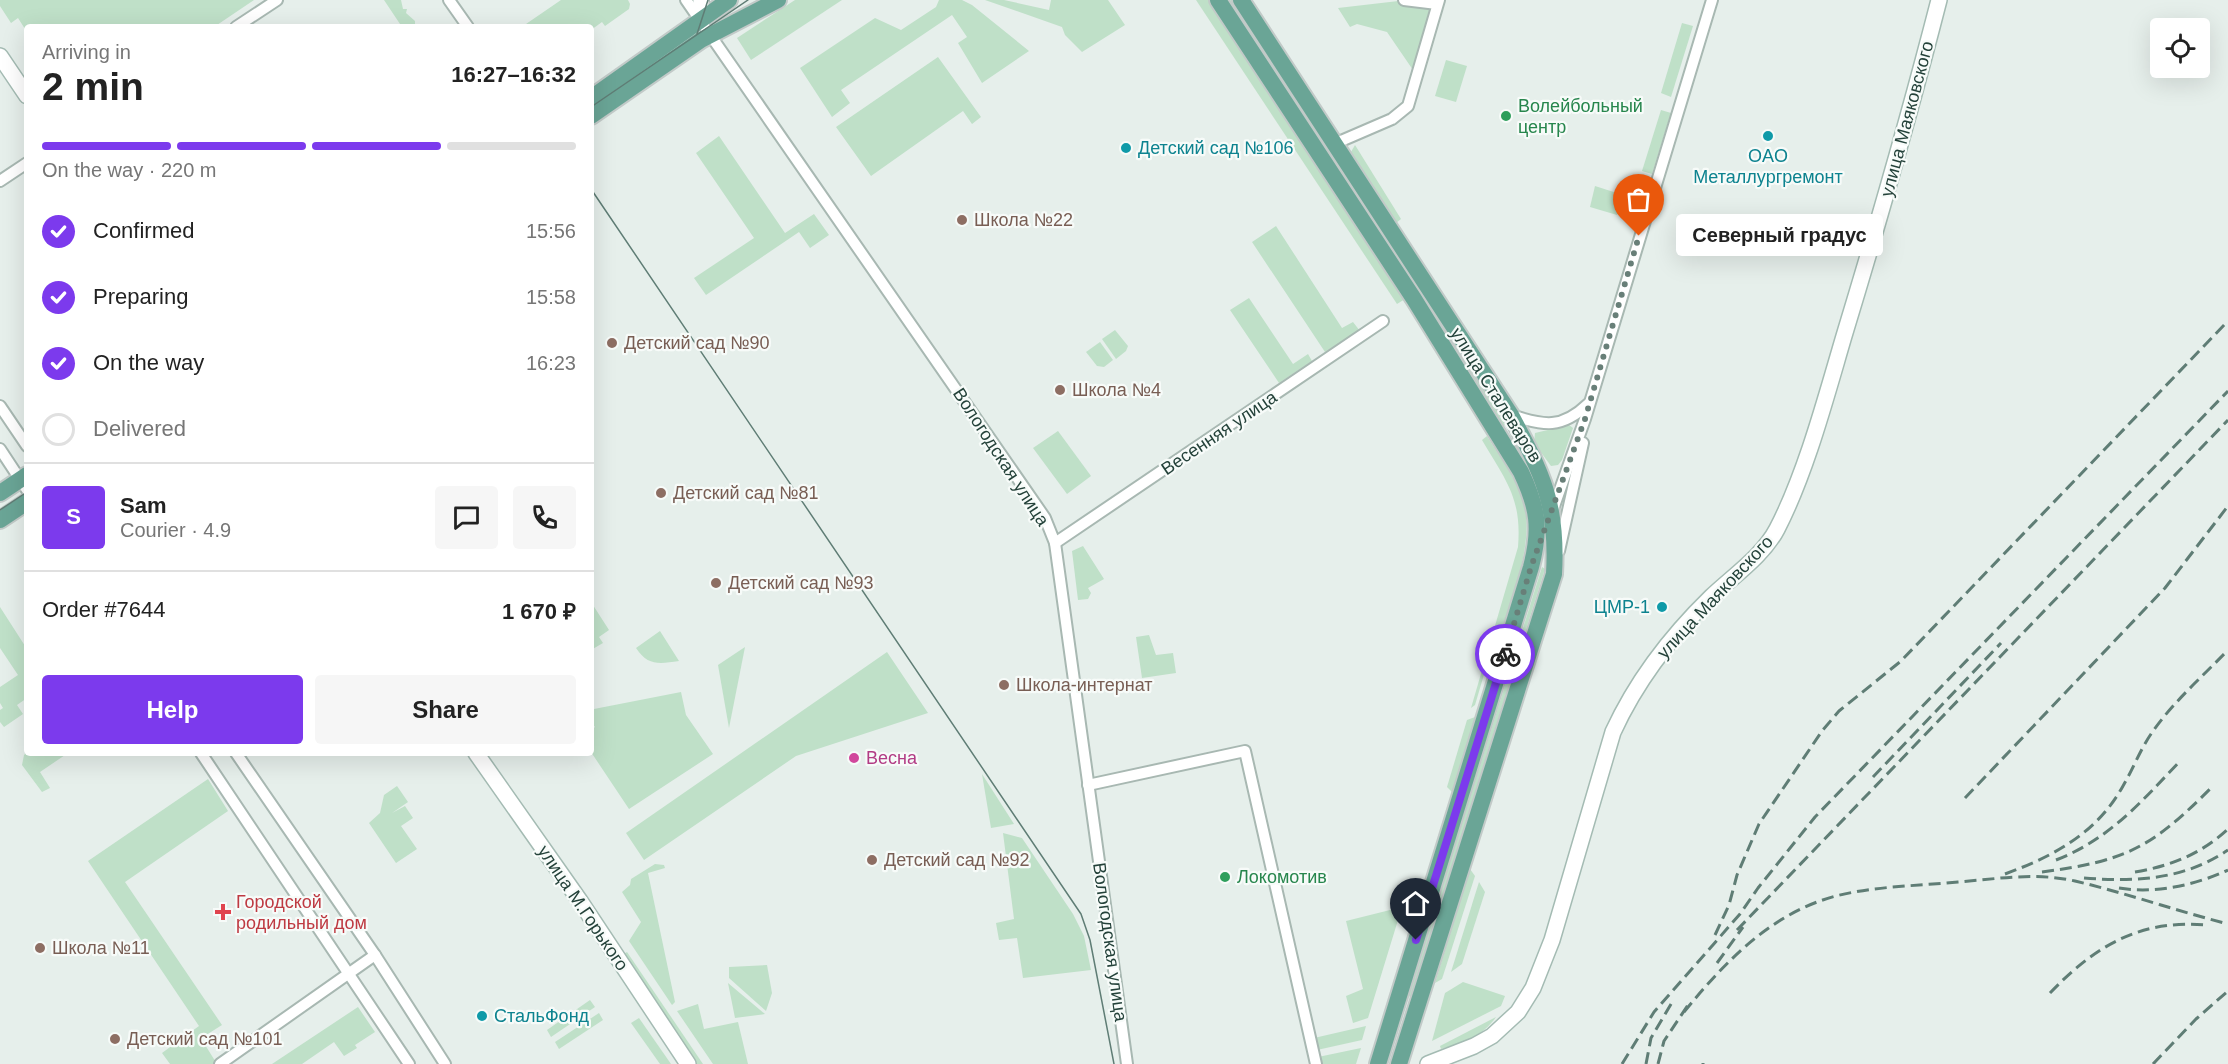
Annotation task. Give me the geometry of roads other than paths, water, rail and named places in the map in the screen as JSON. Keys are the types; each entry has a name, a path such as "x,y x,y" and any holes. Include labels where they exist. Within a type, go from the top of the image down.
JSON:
{"main road":[{"path":"594,114 729,0"},
{"path":"736,0 740,10 752,15"},
{"path":"594,96 707,20 752,15 778,0"},
{"name":"улица Сталеваров","path":"1218,0 1414,299 1521,472 1532,500 1538,527 1531,567 1378,1064"},
{"name":"улица Сталеваров","path":"1242,0 1511,415 1537,463 1552,510 1556,545 1554,574 1399,1064"},
{"name":"улица Маяковского","path":"1428,1064 1474,1046 1492,1036 1518,1012 1544,964 1613,732 1628,699 1691,618 1760,552 1777,530 1800,471 1838,355 1906,129 1939,0"},
{"path":"0,56 24,92"},
{"path":"0,493 24,482"},
{"path":"0,520 24,504"},
{"name":"улица М.Горького","path":"478,756 580,901 688,1064"}],"street":[{"path":"241,24 277,0"},
{"path":"449,0 466,24"},
{"name":"Вологодская улица","path":"686,0 707,20 1045,518 1055,543 1127,1064"},
{"path":"1334,144 1392,119 1408,106 1438,2 1404,0"},
{"path":"1531,567 1590,401 1712,0"},
{"path":"0,181 24,165"},
{"name":"Весенняя улица","path":"1055,543 1383,321"},
{"path":"1511,415 1540,424 1558,423 1577,414 1590,401"},
{"path":"1554,574 1590,401"},
{"path":"0,406 24,442"},
{"path":"0,449 24,481"},
{"path":"1088,785 1245,751 1316,1064"},
{"path":"203,756 409,1064"},
{"path":"238,756 375,955 445,1064"},
{"path":"220,1064 375,955"}],"tram line":[{"path":"697,34 708,0"},
{"path":"594,105 748,0"},
{"path":"594,193 1081,914 1090,940 1114,1064"},
{"path":"0,510 24,494"}],"railway":[{"path":"1715,935 1729,905 1737,875 1759,824 1822,731 1839,711 1901,661 2228,321"},
{"path":"1622,1064 1654,1012 1740,914 1815,817 2228,391"},
{"path":"1737,930 2228,420"},
{"path":"1965,798 2165,588 2228,506"},
{"path":"1873,777 2001,643"},
{"path":"2005,874 2057,851 2087,830 2100,817 2123,786 2143,746 2159,723 2228,650"},
{"path":"2056,860 2109,830 2139,804 2181,760"},
{"path":"2042,872 2095,863 2136,848 2171,825 2211,788"},
{"path":"2135,872 2185,858 2218,838 2228,829"},
{"path":"2084,878 2122,880 2159,877 2194,868 2228,850"},
{"path":"2119,888 2147,890 2175,887 2203,880 2228,870"},
{"path":"1684,1012 1733,958 1770,927 1812,904 1866,890 2002,878 2060,878 2228,924"},
{"path":"2050,993 2084,962 2120,939 2161,926 2207,925"},
{"path":"1717,963 1743,927"},
{"path":"2153,1064 2196,1019 2228,991"},
{"path":"1646,1064 1651,1038 1674,999"},
{"path":"1658,1064 1664,1041 1688,1005"}],"place":[{"name":"Волейбольный центр","path":"1506,116"},
{"name":"OAO Металлургремонт","path":"1768,136"},
{"name":"Детский сад №106","path":"1126,148"},
{"name":"Школа №22","path":"962,220"},
{"name":"Северный градус","path":"1639,236"},
{"name":"Детский сад №90","path":"612,343"},
{"name":"Школа №4","path":"1060,390"},
{"name":"Детский сад №81","path":"661,493"},
{"name":"Детский сад №93","path":"716,583"},
{"name":"ЦМР-1","path":"1662,607"},
{"name":"Школа-интернат","path":"1004,685"},
{"name":"Весна","path":"854,758"},
{"name":"Детский сад №92","path":"872,860"},
{"name":"Локомотив","path":"1225,877"},
{"name":"Городской родильный дом","path":"223,912"},
{"name":"Школа №11","path":"40,948"},
{"name":"СтальФонд","path":"482,1016"},
{"name":"Детский сад №101","path":"115,1039"}]}
